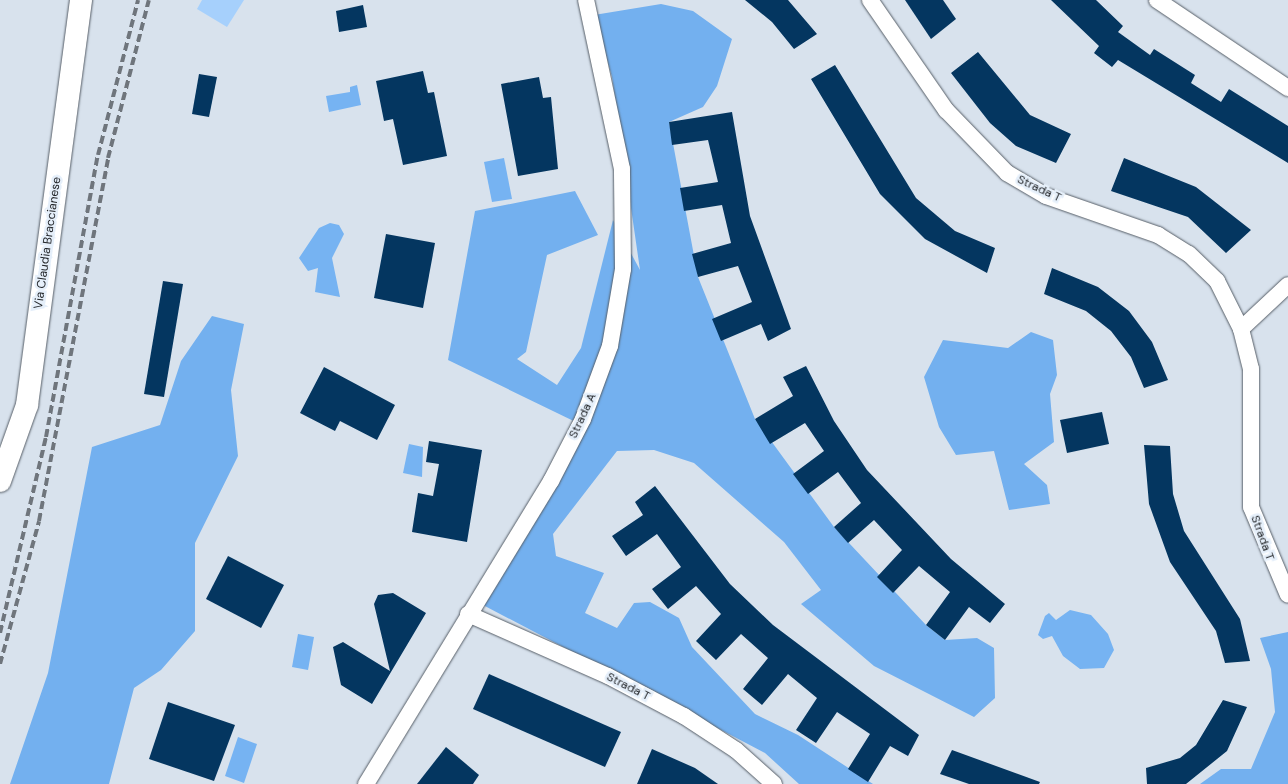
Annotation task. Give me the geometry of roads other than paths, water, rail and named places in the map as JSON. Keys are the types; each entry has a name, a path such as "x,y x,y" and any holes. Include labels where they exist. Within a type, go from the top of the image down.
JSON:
{"main road":[{"name":"Via Claudia Braccianese","path":"0,482 27,405 81,0"}],"street":[{"name":"Strada A","path":"366,784 583,419 603,369 618,307 624,248 622,169 586,0"},
{"name":"Strada T","path":"870,0 946,110 992,161 1046,196 1138,225 1174,243 1216,281 1241,329 1254,388 1248,466 1251,507 1288,595"},
{"path":"1157,0 1288,88"},
{"path":"1241,329 1288,285"},
{"name":"Strada T","path":"468,614 684,716 736,750 774,784"}],"railway":[{"path":"0,633 46,437 98,155 138,0"},
{"path":"0,664 39,521 108,158 149,0"}]}
